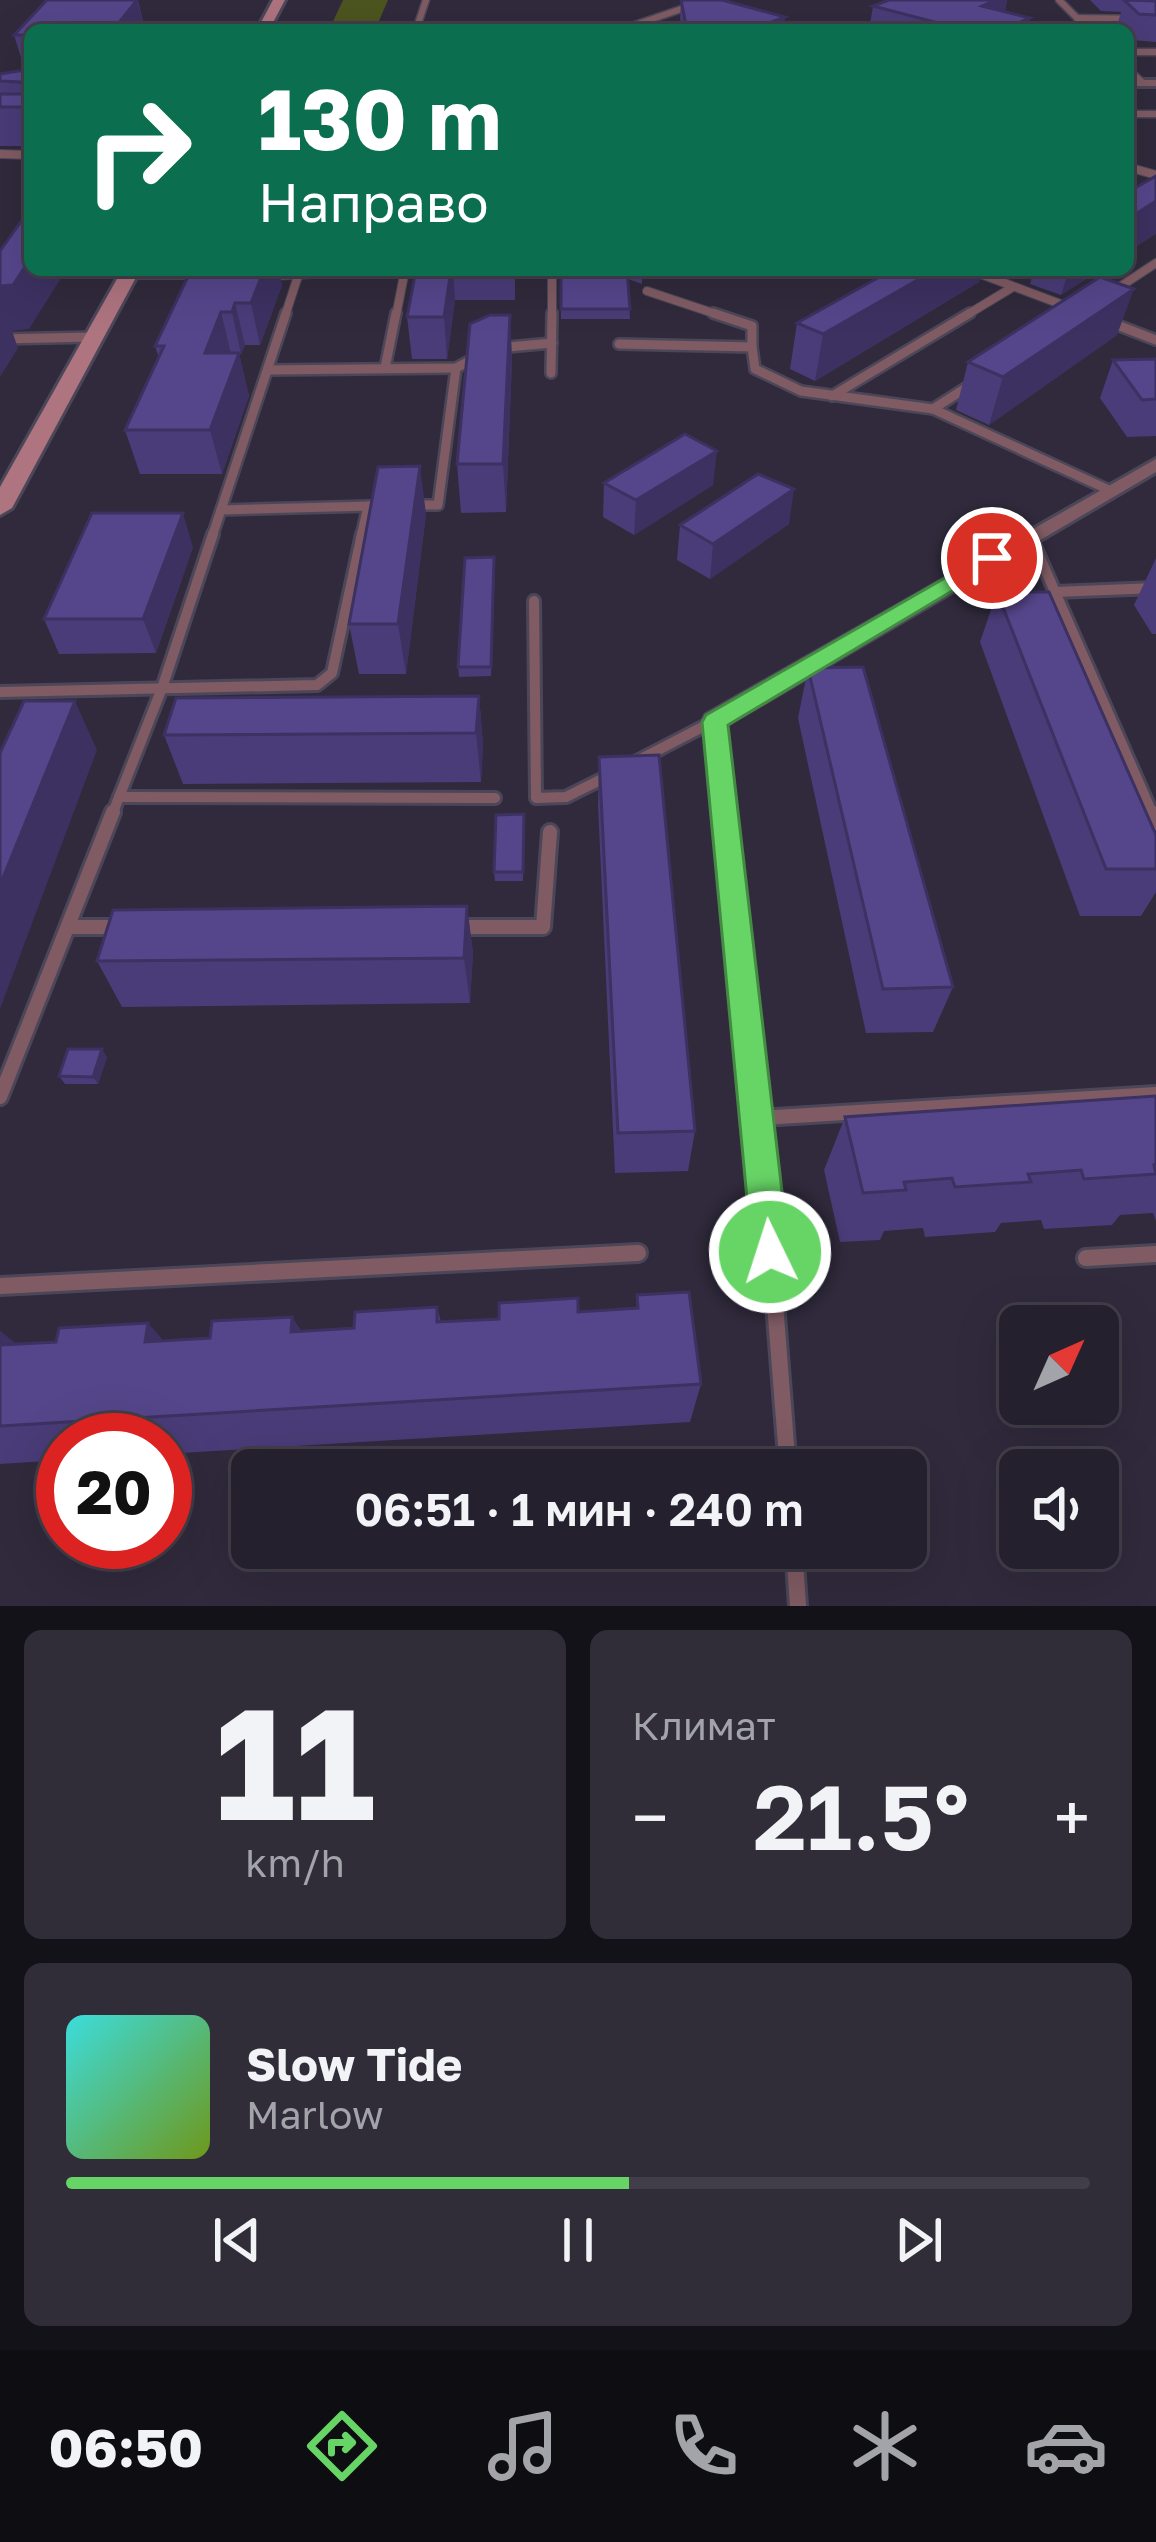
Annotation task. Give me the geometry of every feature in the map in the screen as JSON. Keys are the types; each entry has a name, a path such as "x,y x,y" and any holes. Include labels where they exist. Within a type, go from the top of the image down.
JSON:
{"main road":[{"path":"0,508 127,276"}],"street":[{"path":"715,722 1156,464"}],"lane":[{"path":"1059,0 1083,24"},
{"path":"638,24 698,4"},
{"path":"1077,18 1156,19"},
{"path":"1109,293 1156,263"},
{"path":"0,1097 162,688 298,276"},
{"path":"385,368 404,276"},
{"path":"551,374 553,276"},
{"path":"985,276 1081,312 1062,324"},
{"path":"831,397 1013,287"},
{"path":"647,292 752,326 755,369 801,392 933,410 1109,490"},
{"path":"1100,319 1156,340"},
{"path":"0,339 94,337"},
{"path":"268,370 456,368 505,346 552,343"},
{"path":"619,344 752,346"},
{"path":"221,510 438,505 456,368"},
{"path":"933,410 988,373"},
{"path":"0,692 317,685 332,673 368,506"},
{"path":"1030,535 1156,823"},
{"path":"1055,592 1156,588"},
{"path":"534,601 536,798 548,803 562,799 715,722 760,1118 786,1449"},
{"path":"119,797 495,798"},
{"path":"448,927 543,928 550,832"},
{"path":"68,927 139,927"},
{"path":"760,1118 1156,1094"},
{"path":"0,1286 638,1253"},
{"path":"1086,1258 1156,1254"},
{"path":"795,1569 798,1606"}],"green space":[{"path":"343,0 388,0 378,24 332,24"}],"building":[{"path":"47,0 137,0 118,24 24,24"},
{"path":"681,0 722,0 785,17 766,24 686,24"},
{"path":"889,0 996,0 982,6 1030,18 1016,24 942,24 873,6"},
{"path":"1124,0 1156,1 1156,15 1139,14"},
{"path":"24,71 24,86 0,81 0,74"},
{"path":"24,89 24,107 0,107 0,94 22,94"},
{"path":"1156,176 1156,201 1134,215 1134,189"},
{"path":"24,217 24,268 13,285 0,286 0,251"},
{"path":"188,276 262,276 251,303 235,303 232,312 221,312 205,353 239,353 210,430 125,430 164,346 155,346"},
{"path":"415,276 450,276 444,317 407,317"},
{"path":"561,276 627,276 630,309 561,309"},
{"path":"881,276 924,276 823,334 797,323"},
{"path":"1100,277 1134,289 1003,377 968,362"},
{"path":"490,315 510,315 503,464 457,464 470,324"},
{"path":"1156,359 1156,399 1142,400 1113,360"},
{"path":"685,434 717,451 636,500 604,483"},
{"path":"420,466 398,624 349,624 378,467"},
{"path":"758,474 794,489 713,544 680,525"},
{"path":"92,513 183,513 143,619 44,619"},
{"path":"494,557 491,667 458,667 465,558"},
{"path":"997,592 1049,592 1156,835 1156,869 1106,869"},
{"path":"863,667 953,987 883,989 808,668"},
{"path":"479,696 476,733 164,735 176,698"},
{"path":"24,701 75,701 0,885 0,753"},
{"path":"659,755 695,1131 618,1133 599,757"},
{"path":"524,814 523,872 494,872 496,815"},
{"path":"467,906 464,958 97,961 113,910"},
{"path":"68,1049 102,1049 93,1077 59,1076"},
{"path":"1156,1096 1156,1174 1084,1179 1081,1170 1028,1174 1031,1182 955,1187 952,1178 904,1182 906,1190 863,1193 845,1117"},
{"path":"689,1292 701,1384 192,1414 36,1413 36,1424 0,1426 0,1345 56,1342 59,1328 148,1323 145,1342 210,1338 212,1321 292,1317 291,1332 354,1328 355,1312 437,1307 437,1322 499,1319 499,1303 578,1298 578,1312 638,1308 637,1295"}],"route":[{"path":"770,1252 760,1118 715,722 992,558"}]}
